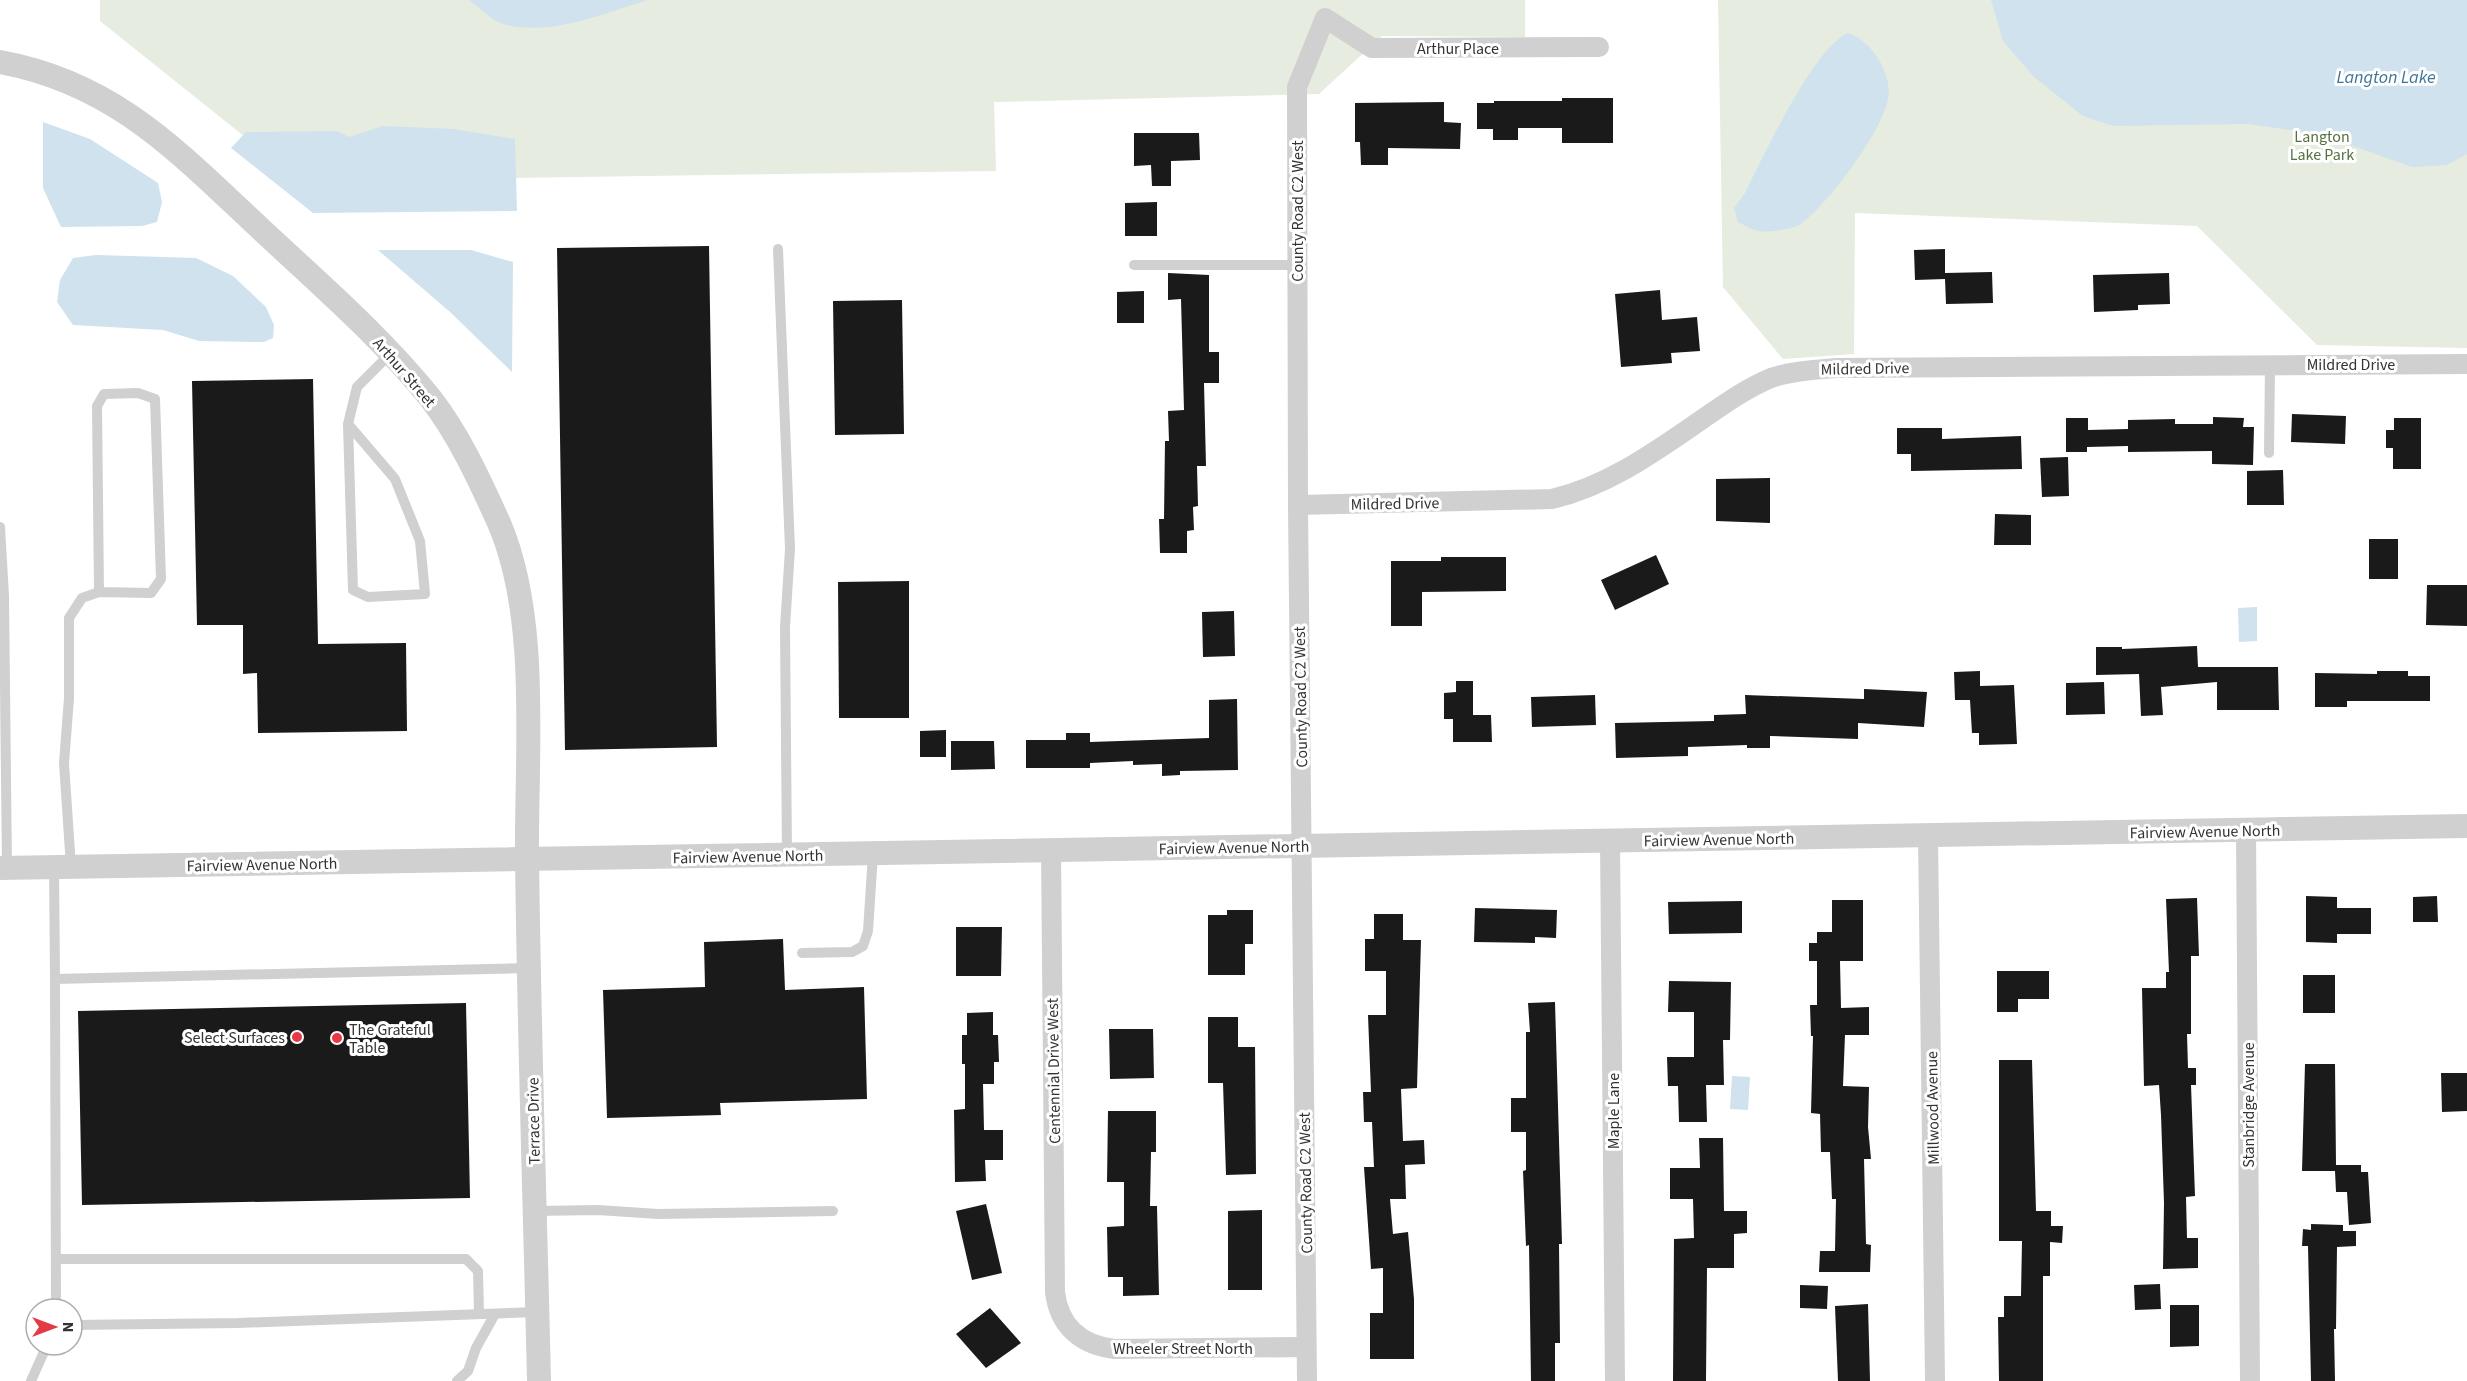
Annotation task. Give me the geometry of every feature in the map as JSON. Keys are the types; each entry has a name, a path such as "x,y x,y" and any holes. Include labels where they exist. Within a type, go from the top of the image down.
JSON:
{"street":[{"name":"Arthur Place","path":"1325,18 1372,48 1599,47"},
{"name":"County Road C2 West","path":"1307,1381 1298,506 1297,87 1325,18"},
{"name":"Arthur Street","path":"0,62 41,70 122,108 174,147 362,323 432,401 466,455 500,526 518,586 526,647 527,860"},
{"name":"Mildred Drive","path":"1298,506 1552,500 1585,491 1644,459 1743,391 1772,378 1804,370 2467,364"},
{"name":"Fairview Avenue North","path":"3,868 2467,826"},
{"name":"Stanbridge Avenue","path":"2246,830 2250,1381"},
{"name":"Millwood Avenue","path":"1928,835 1935,1381"},
{"name":"Maple Lane","path":"1610,841 1615,1381"},
{"name":"Centennial Drive West","path":"1051,850 1055,1292"},
{"name":"Terrace Drive","path":"527,860 539,1381"},
{"name":"Wheeler Street North","path":"1055,1292 1061,1317 1070,1330 1082,1340 1097,1347 1114,1349 1306,1347"}],"lane":[{"path":"778,249 790,549 785,627 787,855"},
{"path":"1134,264 1297,265"},
{"path":"348,424 394,478 420,541 425,594 368,597 353,590 348,424 357,387 390,354"},
{"path":"2269,453 2270,365"},
{"path":"56,1297 55,979 69,698 69,618 82,598 99,592 151,593 161,579 155,399 138,393 104,394 96,406 99,592"},
{"path":"0,527 4,596 3,868"},
{"path":"802,953 852,952 863,946 868,931 873,854"},
{"path":"55,979 530,968"},
{"path":"535,1211 598,1210 658,1214 833,1211"},
{"path":"56,1259 466,1259 478,1271 479,1314"},
{"path":"84,1325 238,1323 537,1312"},
{"path":"457,1381 468,1371 476,1348 495,1314"},
{"path":"31,1381 42,1357"}],"green space":[{"path":"100,0 1525,0 1525,37 1382,36 1319,94 994,102 996,171 300,181 100,21"},
{"name":"Langton Lake Park","path":"1718,0 2467,0 2467,348 2317,345 2197,226 1855,213 1854,354 1783,359 1723,287"}],"water":[{"path":"469,0 647,0 576,22 539,28 503,24"},
{"name":"Langton Lake","path":"1991,0 2467,0 2467,154 2447,165 2412,167 2319,134 2248,124 2113,126 2083,116 2033,76 2003,41"},
{"path":"1848,33 1857,37 1873,51 1887,79 1888,99 1876,130 1838,185 1824,202 1799,225 1779,230 1753,230 1738,222 1734,208 1745,193 1805,80 1835,42"},
{"path":"43,122 90,139 158,183 162,202 157,222 142,226 61,227 43,188"},
{"path":"383,126 453,129 515,139 517,211 313,213 231,148 246,132 337,131 349,137"},
{"path":"378,250 471,250 513,262 512,372 450,312"},
{"path":"96,255 196,258 233,276 266,307 274,325 273,338 264,342 199,341 163,330 73,325 57,302 60,280 73,258"},
{"path":"2257,607 2257,641 2239,642 2238,608"},
{"path":"1732,1076 1750,1077 1748,1110 1730,1109"}],"building":[{"path":"1562,98 1613,98 1613,143 1562,143 1562,128 1518,128 1518,140 1493,140 1493,129 1477,129 1477,103 1562,101"},
{"path":"1444,102 1444,122 1461,123 1460,149 1388,148 1388,165 1361,165 1360,142 1355,142 1355,103"},
{"path":"1134,133 1199,133 1200,160 1171,161 1171,186 1152,186 1151,165 1134,166"},
{"path":"1157,202 1157,236 1125,236 1125,203"},
{"path":"709,246 717,747 565,750 557,248"},
{"path":"1945,249 1945,273 1992,272 1993,303 1946,304 1945,279 1915,280 1914,250"},
{"path":"1168,273 1209,275 1209,352 1219,352 1219,383 1204,383 1206,466 1197,466 1198,506 1193,507 1194,530 1187,531 1187,553 1160,553 1159,519 1164,519 1165,441 1169,441 1168,411 1184,410 1181,299 1168,300"},
{"path":"2169,273 2170,304 2138,305 2138,310 2094,312 2093,275"},
{"path":"1660,290 1662,320 1697,317 1700,351 1671,353 1672,363 1621,367 1615,294"},
{"path":"1144,291 1144,323 1117,323 1117,292"},
{"path":"902,300 904,434 835,435 833,301"},
{"path":"313,379 318,644 406,643 407,731 258,733 257,673 243,674 243,625 197,625 192,381"},
{"path":"2292,414 2346,416 2345,444 2291,442"},
{"path":"2213,417 2244,418 2243,427 2254,427 2253,465 2212,464 2212,451 2128,452 2128,446 2087,447 2087,452 2066,452 2066,418 2088,418 2088,430 2128,429 2128,420 2175,419 2175,424 2213,424"},
{"path":"2394,418 2421,418 2421,469 2393,469 2393,448 2386,448 2386,430 2394,430"},
{"path":"1897,428 1942,428 1942,439 2021,436 2022,469 1911,471 1911,454 1897,454"},
{"path":"2068,457 2069,496 2042,497 2040,458"},
{"path":"2283,470 2284,505 2247,505 2247,471"},
{"path":"1770,478 1770,523 1716,521 1716,479"},
{"path":"1995,514 2031,515 2031,545 1994,545"},
{"path":"2369,539 2398,539 2398,579 2369,579"},
{"path":"1656,555 1669,584 1615,610 1601,580"},
{"path":"1441,557 1506,557 1506,591 1422,592 1422,626 1391,626 1391,561 1441,561"},
{"path":"909,581 909,718 839,718 838,582"},
{"path":"2427,585 2467,585 2467,626 2426,625"},
{"path":"1234,611 1235,656 1203,657 1202,612"},
{"path":"2197,646 2198,667 2278,667 2279,710 2217,710 2217,682 2161,687 2163,715 2141,716 2139,674 2096,675 2096,647 2122,647 2122,649"},
{"path":"1980,671 1980,686 2014,685 2017,744 1979,745 1979,733 1972,733 1970,700 1955,700 1954,672"},
{"path":"2377,671 2408,671 2408,676 2430,676 2430,701 2347,701 2347,707 2315,707 2315,673 2377,674"},
{"path":"1456,681 1473,681 1473,715 1491,715 1492,742 1453,742 1453,719 1444,719 1444,693 1456,692"},
{"path":"2104,682 2105,714 2066,715 2066,683"},
{"path":"1864,689 1927,692 1924,727 1858,723 1858,739 1770,736 1770,748 1747,748 1747,745 1688,747 1688,756 1616,758 1615,723 1714,721 1714,715 1746,714 1745,695 1864,699"},
{"path":"1595,695 1596,725 1532,727 1531,697"},
{"path":"1237,699 1238,770 1180,771 1180,775 1162,776 1162,764 1133,765 1133,761 1090,763 1090,768 1026,768 1026,740 1066,740 1066,733 1090,733 1090,742 1209,738 1209,700"},
{"path":"946,730 946,757 920,757 920,731"},
{"path":"951,741 994,741 995,769 951,770"},
{"path":"2306,896 2337,897 2337,908 2371,908 2371,934 2337,934 2337,943 2306,942"},
{"path":"2437,896 2438,922 2413,922 2413,897"},
{"path":"2197,898 2199,956 2191,956 2191,1034 2187,1034 2188,1068 2196,1068 2196,1085 2191,1085 2195,1196 2186,1197 2187,1238 2198,1238 2198,1268 2163,1269 2164,1203 2159,1085 2144,1086 2142,988 2166,988 2166,972 2169,972 2166,899"},
{"path":"1832,900 1863,900 1863,961 1840,961 1841,1008 1869,1007 1869,1035 1845,1035 1843,1086 1869,1087 1868,1127 1871,1159 1864,1159 1866,1244 1871,1245 1870,1272 1819,1272 1820,1251 1835,1251 1836,1199 1832,1199 1830,1152 1821,1152 1820,1114 1811,1113 1813,1036 1811,1036 1810,1005 1817,1005 1817,961 1809,961 1809,943 1817,943 1817,932 1832,932"},
{"path":"1742,901 1742,933 1669,934 1668,902"},
{"path":"1475,908 1557,910 1556,938 1535,937 1535,943 1474,942"},
{"path":"1227,910 1253,910 1253,944 1245,944 1245,975 1208,975 1208,915 1227,915"},
{"path":"1374,914 1403,914 1403,940 1421,940 1417,1088 1401,1089 1403,1141 1424,1140 1425,1164 1405,1165 1406,1199 1390,1199 1393,1234 1408,1232 1414,1299 1414,1359 1370,1359 1370,1313 1383,1313 1383,1268 1371,1269 1364,1167 1374,1167 1372,1122 1364,1122 1363,1092 1371,1092 1368,1015 1386,1015 1386,971 1365,971 1365,939 1374,939"},
{"path":"956,927 1002,927 1001,976 956,976"},
{"path":"783,939 785,990 864,987 867,1099 720,1103 721,1115 607,1118 603,990 705,987 704,942"},
{"path":"1997,971 2049,971 2049,999 2018,999 2018,1012 1997,1012"},
{"path":"2303,975 2335,975 2335,1013 2303,1013"},
{"path":"1669,981 1731,982 1730,1040 1723,1040 1724,1085 1706,1085 1707,1122 1679,1122 1678,1086 1668,1086 1667,1057 1694,1057 1694,1012 1668,1012"},
{"path":"1555,1002 1562,1244 1559,1244 1560,1343 1555,1343 1555,1381 1531,1381 1529,1245 1526,1246 1523,1171 1526,1170 1526,1132 1511,1132 1511,1098 1526,1098 1526,1032 1530,1032 1528,1003"},
{"path":"466,1003 470,1198 82,1205 78,1011"},
{"path":"993,1012 993,1035 998,1035 999,1062 994,1062 994,1084 983,1084 984,1130 1003,1130 1003,1160 985,1160 986,1181 955,1182 954,1110 965,1109 965,1064 962,1064 962,1035 967,1035 967,1013"},
{"path":"1208,1017 1238,1017 1238,1047 1255,1047 1256,1174 1226,1175 1223,1083 1208,1083"},
{"path":"1109,1029 1153,1029 1154,1078 1110,1079"},
{"path":"1999,1060 2032,1060 2036,1211 2051,1211 2051,1226 2063,1226 2062,1243 2050,1242 2050,1276 2043,1276 2043,1381 1999,1381 1998,1317 2004,1317 2004,1296 2021,1296 2022,1241 1999,1241"},
{"path":"2305,1064 2335,1064 2336,1165 2361,1165 2361,1172 2368,1172 2371,1223 2349,1225 2347,1192 2336,1192 2335,1171 2302,1171"},
{"path":"2441,1073 2467,1073 2467,1111 2442,1112"},
{"path":"1108,1111 1156,1111 1156,1152 1151,1152 1150,1206 1157,1206 1159,1295 1123,1296 1123,1277 1108,1277 1107,1227 1124,1226 1124,1182 1107,1182"},
{"path":"1699,1138 1723,1138 1724,1211 1747,1211 1747,1233 1734,1234 1734,1268 1707,1268 1706,1381 1673,1381 1674,1239 1694,1238 1693,1199 1670,1199 1670,1168 1700,1168"},
{"path":"986,1204 1002,1273 972,1280 956,1211"},
{"path":"1262,1210 1262,1290 1228,1290 1228,1211"},
{"path":"2311,1224 2343,1225 2343,1231 2356,1231 2356,1246 2337,1247 2335,1381 2311,1381 2308,1246 2302,1246 2303,1229 2311,1230"},
{"path":"2160,1284 2161,1309 2135,1310 2134,1285"},
{"path":"1800,1285 1828,1286 1827,1309 1800,1308"},
{"path":"1868,1304 1870,1381 1838,1381 1835,1306"},
{"path":"2170,1305 2199,1305 2199,1346 2170,1347"},
{"path":"990,1308 1021,1343 986,1368 956,1334"}],"place":[{"name":"Select Surfaces","path":"297,1037"},
{"name":"The Grateful Table","path":"337,1038"}]}
